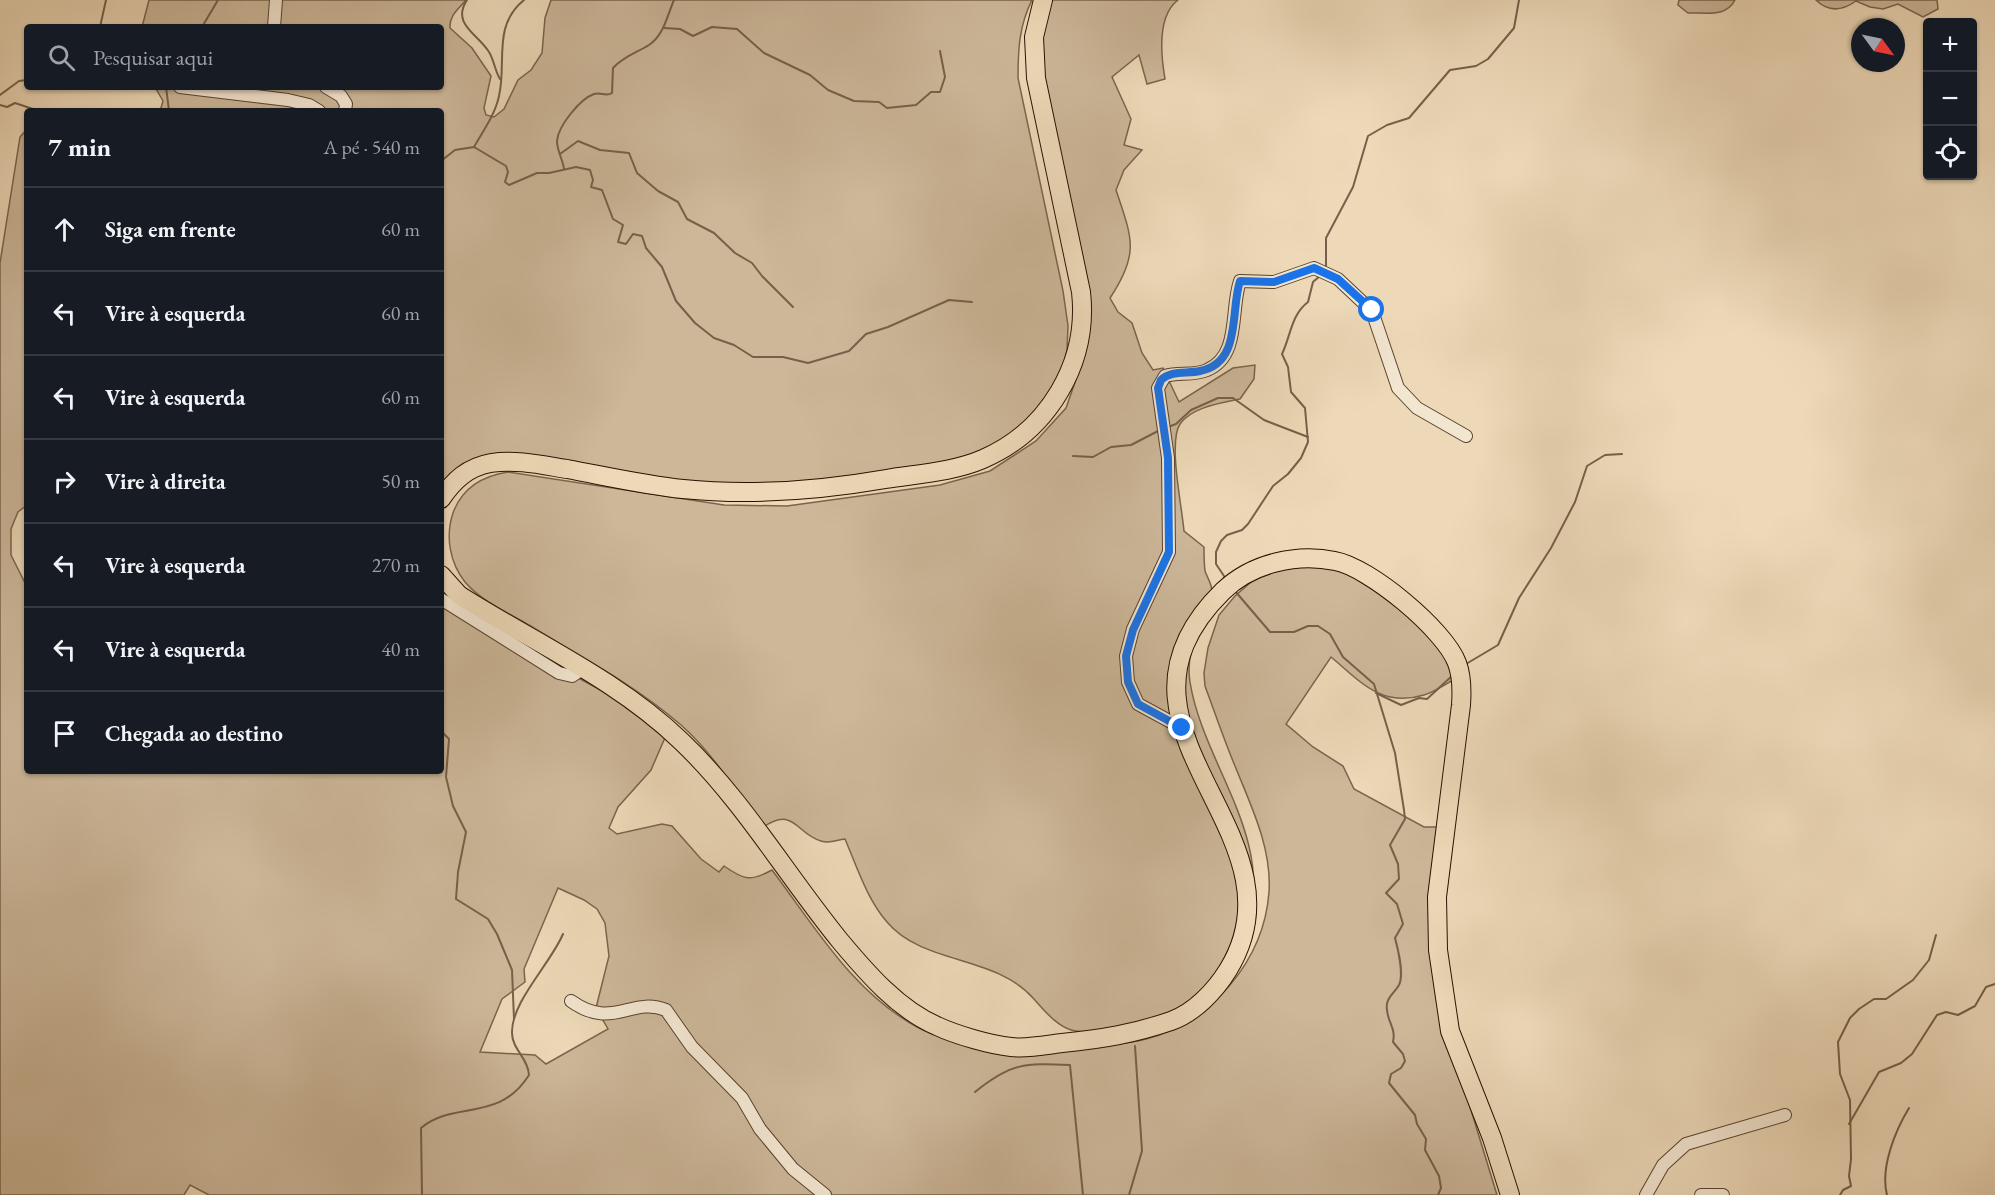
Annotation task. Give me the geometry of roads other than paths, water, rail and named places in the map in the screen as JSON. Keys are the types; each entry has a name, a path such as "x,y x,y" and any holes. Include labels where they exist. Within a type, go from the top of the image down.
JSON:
{"highway":[{"path":"444,495 453,482 468,471 482,465 507,462 685,489 755,494 807,492 961,466 1000,451 1024,434 1050,408 1069,375 1077,351 1083,315 1081,292 1036,78 1034,37 1043,0"},
{"path":"444,578 459,595 582,669 660,722 698,757 773,851 827,924 875,980 936,1026 1013,1048 1116,1038 1175,1019 1206,997 1234,959 1247,914 1244,870 1182,728 1175,698 1176,678 1183,650 1192,628 1207,608 1227,587 1252,571 1310,557 1343,562 1398,597 1438,633 1457,661 1462,692 1437,897 1438,950 1450,1031 1492,1138 1510,1195"}],"street":[{"path":"273,24 276,0"},
{"path":"211,90 268,100 288,100 314,108"},
{"path":"331,90 340,96 346,104 345,108"},
{"path":"1182,728 1138,704 1128,682 1126,656 1133,630 1169,552 1168,458 1158,388 1165,375 1208,370 1222,359 1233,334 1236,293 1240,281 1274,282 1314,268 1338,279 1372,310 1398,388 1417,408 1466,436"},
{"path":"444,601 559,673 572,676 582,669"},
{"path":"571,1001 586,1011 609,1015 646,1006 666,1010 692,1047 742,1098 760,1129 787,1163 801,1178 825,1195"},
{"path":"1646,1195 1663,1165 1686,1144 1785,1115"},
{"path":"1701,1195 1723,1195"}],"waterway":[{"path":"101,24 106,0"},
{"path":"204,24 218,0"},
{"path":"467,0 463,8 464,22 489,52 500,79"},
{"path":"474,147 495,110 499,96 504,33 508,21 514,10 524,0"},
{"path":"564,169 557,141 565,121 588,97 594,94 612,93 613,68 654,41 665,25 674,0"},
{"path":"1326,267 1326,238 1353,187 1368,136 1387,125 1409,118 1450,70 1476,66 1488,59 1514,28 1519,0"},
{"path":"664,28 680,29 693,36 712,27 737,29 764,53 810,75 828,90 854,101 879,102 887,108 916,105 931,92 940,92 945,77 940,51"},
{"path":"0,95 19,81 24,80"},
{"path":"166,90 169,108"},
{"path":"0,105 7,107 15,103 30,108"},
{"path":"560,154 578,141 600,150 629,153 637,173 658,191 678,202 687,219 714,233 735,253 752,263 793,307"},
{"path":"444,159 455,150 474,147 506,166 508,172 505,182 509,185 537,173 549,173 576,167 590,170 593,180 591,187 602,190 613,219 623,225 618,242 626,244 633,234 642,236 646,248 662,267 676,301 695,323 714,338 734,345 753,357 783,357 808,363 849,351 866,334 888,327 949,300 972,302"},
{"path":"1226,579 1216,564 1216,552 1221,541 1227,535 1242,530 1248,524 1273,486 1288,474 1301,458 1308,442 1305,408 1291,392 1288,367 1282,354 1295,319 1308,302 1313,282 1321,275"},
{"path":"1168,427 1176,424 1191,410 1218,398 1233,398 1264,420 1308,437"},
{"path":"1073,456 1093,457 1111,447 1131,445 1160,430"},
{"path":"1466,664 1498,645 1519,598 1551,548 1575,502 1587,466 1605,455 1622,454"},
{"path":"1235,591 1270,632 1294,632 1308,626 1318,626 1330,634 1343,657 1374,684 1395,753 1405,819 1390,845 1398,864 1399,879 1386,893 1397,904 1403,924 1395,938 1400,962 1400,981 1387,1006 1393,1042 1403,1054 1405,1061 1401,1068 1391,1074 1389,1083 1415,1115 1417,1124 1426,1139 1425,1150 1439,1176 1441,1188 1438,1195"},
{"path":"1376,693 1401,705 1419,698 1427,699 1453,675"},
{"path":"444,734 449,739 446,777 453,806 466,832 458,872 456,899 488,919 497,934 512,970 514,1019"},
{"path":"422,1195 421,1128 448,1115 504,1100 517,1090 529,1075 513,1039 513,1021 525,996 563,934"},
{"path":"1840,1195 1843,1190 1851,1186 1849,1176 1851,1159 1850,1100 1840,1074 1838,1042 1850,1018 1859,1009 1874,999 1886,999 1913,980 1929,960 1936,935"},
{"path":"1849,1124 1879,1072 1901,1063 1912,1054 1937,1015 1946,1012 1958,1015 1975,1006 1986,987 1995,984"},
{"path":"1129,1195 1142,1151 1135,1046"},
{"path":"975,1092 999,1075 1019,1067 1041,1064 1070,1065 1083,1195"},
{"path":"1887,1195 1885,1184 1890,1150 1909,1108"}]}
